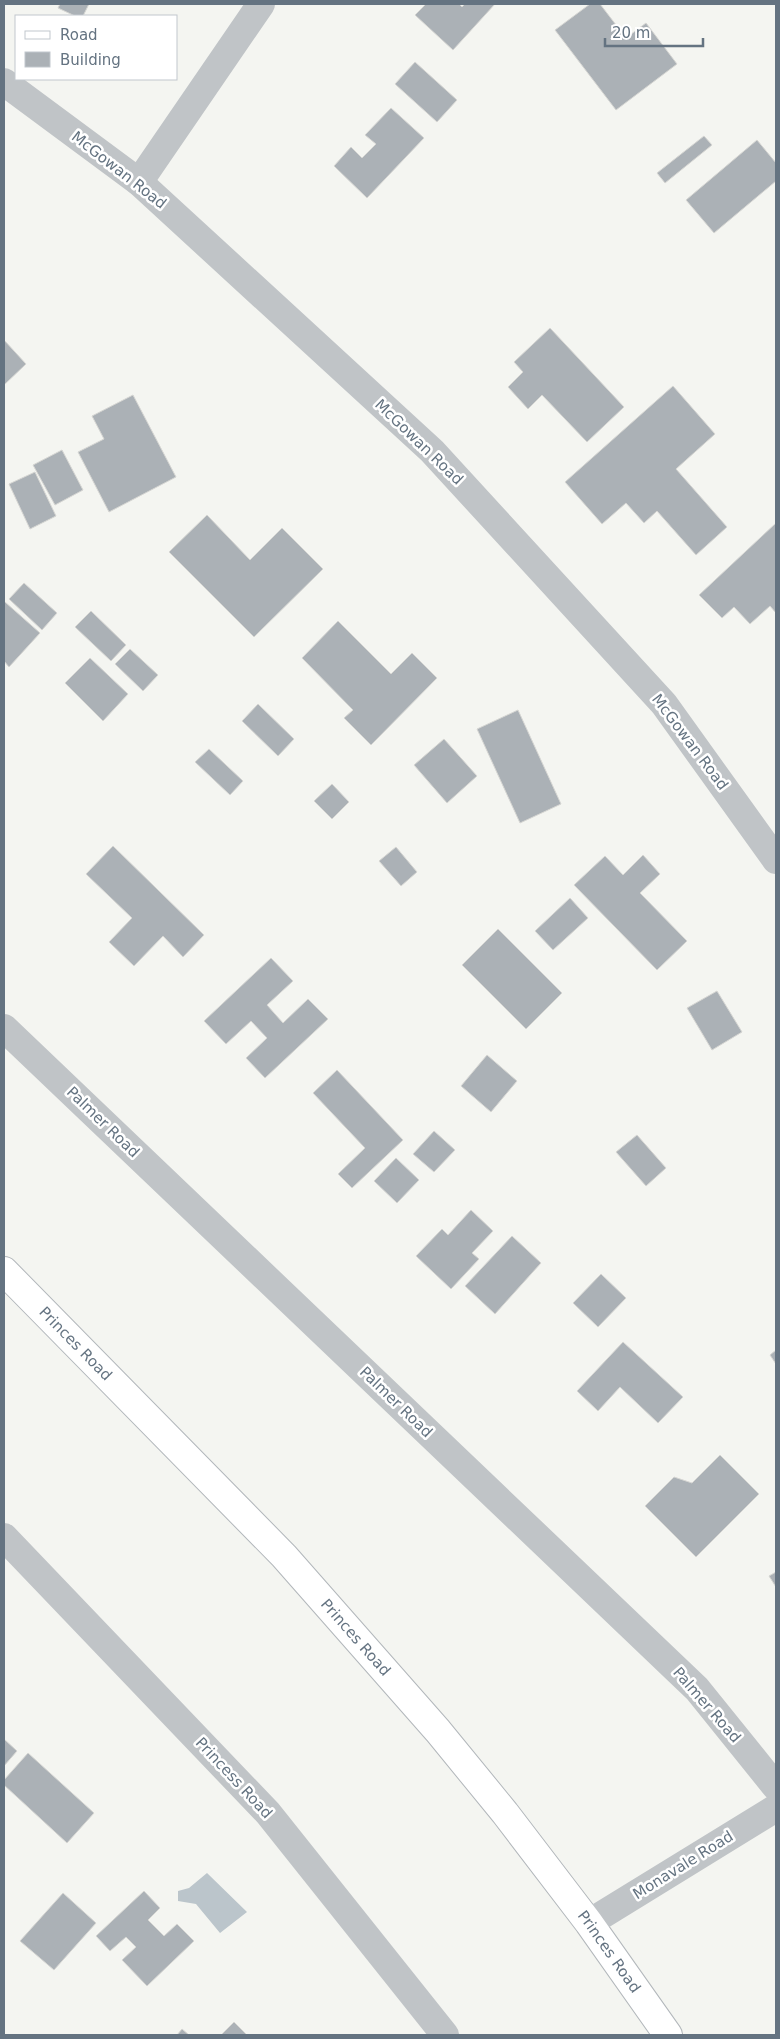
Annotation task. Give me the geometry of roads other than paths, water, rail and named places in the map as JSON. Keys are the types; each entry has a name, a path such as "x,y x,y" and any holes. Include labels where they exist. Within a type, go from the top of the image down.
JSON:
{"main road":[{"name":"Princes Road","path":"4,1271 284,1556 444,1739 506,1813 589,1923 668,2035"}],"street":[{"path":"139,182 261,4"},
{"name":"McGowan Road","path":"4,82 139,182 432,451 664,704 776,860"},
{"name":"Palmer Road","path":"4,1028 697,1689 776,1787"},
{"name":"Princess Road","path":"4,1537 268,1812 445,2035"},
{"name":"Monavale Road","path":"589,1923 776,1808"}]}
